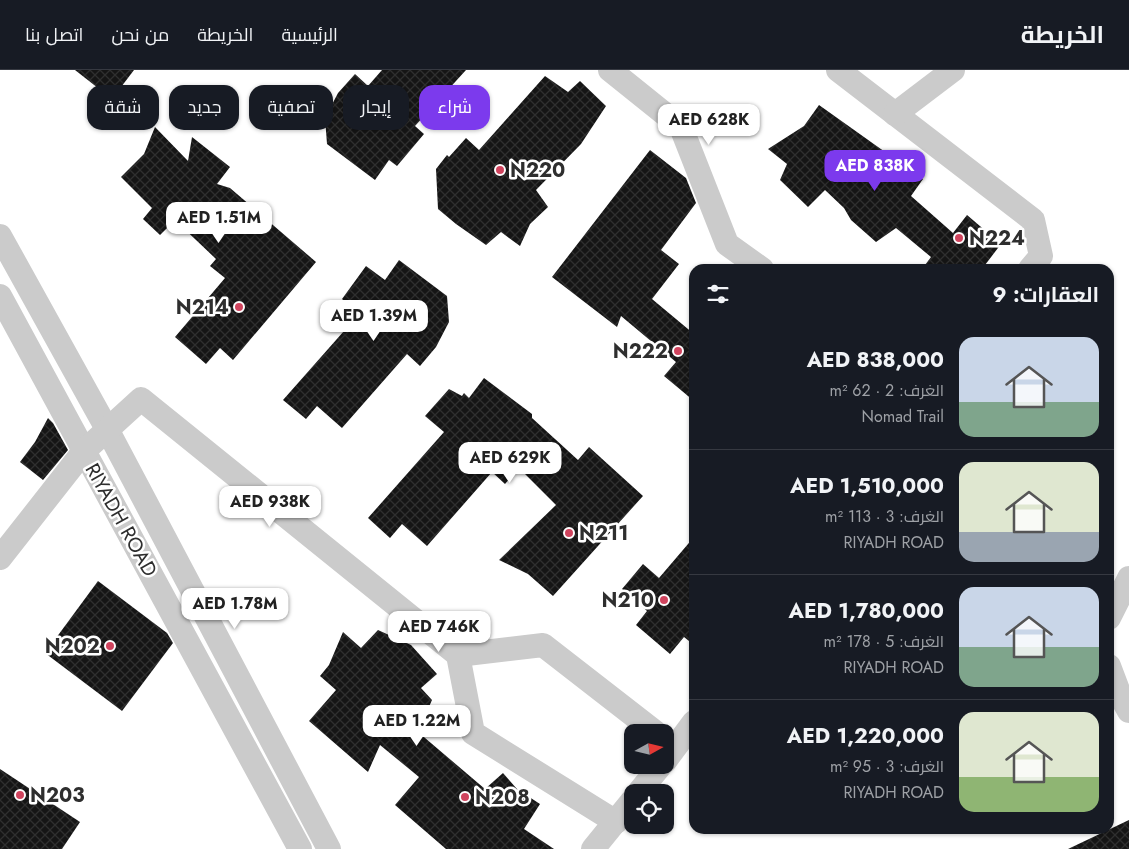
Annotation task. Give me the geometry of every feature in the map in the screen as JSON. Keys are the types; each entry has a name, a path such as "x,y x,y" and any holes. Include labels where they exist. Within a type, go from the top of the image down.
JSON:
{"street":[{"path":"610,70 681,127 727,244 755,264"},
{"path":"838,70 1033,220 1041,256 1034,264"},
{"path":"895,114 953,70"},
{"name":"RIYADH ROAD","path":"0,236 107,429 329,849"},
{"name":"RIYADH ROAD","path":"0,296 300,849"},
{"path":"0,558 84,451 141,399 458,654 473,733 616,822"},
{"path":"1114,608 1129,578"},
{"path":"458,654 543,645 645,724"},
{"path":"1114,679 1129,711"},
{"path":"674,745 689,728"},
{"path":"593,849 624,812"}],"building":[{"path":"75,70 134,70 123,85 94,85"},
{"path":"382,70 466,70 452,85 419,85 419,122 415,126 424,134 397,166 389,160 375,180 327,144 326,130 333,130 333,103 343,87 343,130 409,130 409,85 369,85"},
{"path":"355,74 367,85 345,85"},
{"name":"N220","path":"545,76 568,92 580,81 606,106 581,144 536,190 548,207 530,224 520,246 501,232 486,245 438,209 436,169 447,155 449,157 466,138 479,150"},
{"path":"819,105 923,179 911,196 953,233 967,215 1001,244 986,264 926,264 931,257 896,228 876,242 851,220 844,208 825,190 808,207 780,180 787,164 768,149 804,126"},
{"path":"154,130 158,130 188,161 192,137 230,167 217,184 230,188 316,262 233,360 220,348 206,364 175,337 225,278 210,266 216,259 175,220 160,235 143,219 152,208 121,177 144,154"},
{"path":"650,150 686,178 696,203 661,250 679,264 652,299 689,330 689,397 664,376 676,362 621,316 617,327 552,277"},
{"path":"399,260 447,296 449,322 436,347 420,366 407,354 342,428 317,406 306,419 283,400 359,314 342,299 366,266 385,280"},
{"path":"484,378 532,414 532,418 578,460 589,447 643,496 553,596 528,574 499,560 556,505 519,468 505,484 492,472 427,546 402,524 390,538 368,518 444,432 425,416 449,389 462,396 464,393 469,398"},
{"path":"48,418 53,423 68,450 43,480 20,462 35,442"},
{"name":"N210","path":"689,543 689,641 684,637 670,654 636,625 647,611 622,589 643,564 659,578"},
{"name":"N202","path":"98,581 167,633 173,643 122,711 45,653"},
{"path":"378,630 411,645 437,674 421,688 432,700 418,732 485,789 503,773 517,789 540,804 524,829 554,849 446,849 395,805 419,777 380,745 368,772 309,721 336,690 320,676 329,665 343,632 361,648"},
{"name":"N203","path":"0,769 80,822 62,849 0,849"},
{"path":"1129,820 1129,849 1068,849 1100,834 1114,834 1114,827"}],"place":[{"name":"N220","path":"500,170"},
{"name":"N224","path":"959,238"},
{"name":"N214","path":"239,307"},
{"name":"N222","path":"678,351"},
{"name":"N211","path":"569,533"},
{"name":"N210","path":"664,600"},
{"name":"N202","path":"110,646"},
{"name":"N203","path":"20,795"},
{"name":"N208","path":"465,797"}]}
